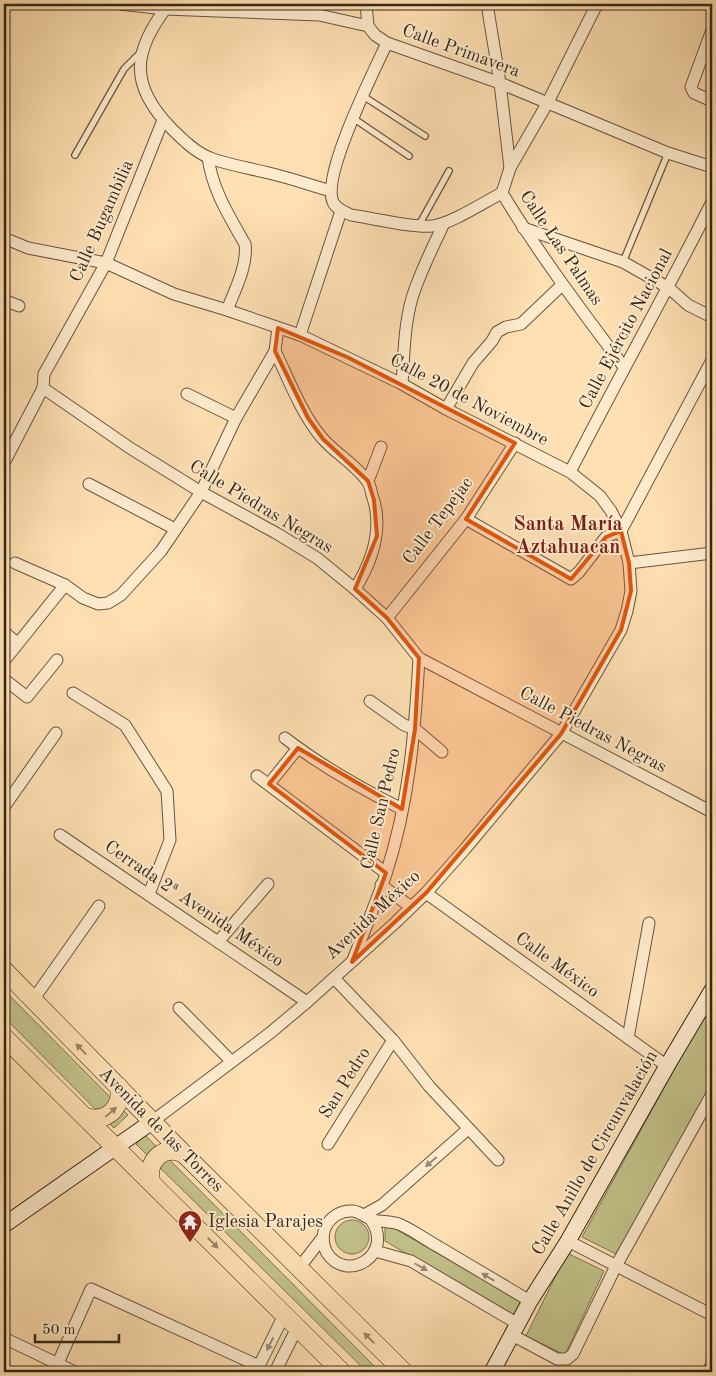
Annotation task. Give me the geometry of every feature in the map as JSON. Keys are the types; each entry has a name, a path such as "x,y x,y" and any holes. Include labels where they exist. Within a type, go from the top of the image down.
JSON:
{"main road":[{"name":"Avenida de las Torres","path":"4,970 184,1154 404,1372"},
{"path":"4,1037 342,1372"},
{"path":"86,1117 101,1118 111,1114 118,1105 119,1087"},
{"path":"151,1182 151,1165 158,1156 168,1151 179,1151 184,1154"}],"street":[{"name":"Calle Primavera","path":"120,4 318,15 368,26 375,35 387,43 500,82 668,152 712,167"},
{"path":"366,4 368,26"},
{"name":"Calle Las Palmas","path":"487,4 500,82 510,168"},
{"name":"Calle Las Palmas","path":"597,4 548,102 510,168 502,193 523,228 562,285 624,367"},
{"path":"167,7 148,35 141,52 140,68 142,84 149,101 163,120 184,140 208,157 331,191"},
{"path":"712,30 691,86 694,93 712,101"},
{"path":"387,43 353,117 334,173 331,191 333,203 341,211 351,215 432,226 444,223 502,193"},
{"name":"Calle Bugambilia","path":"4,463 43,388 44,374 106,263 163,120"},
{"path":"208,157 210,173 219,197 245,244 246,252 244,263 227,310"},
{"name":"Calle Ejército Nacional","path":"570,472 624,367 669,288 712,202"},
{"path":"300,335 341,211"},
{"path":"402,384 407,324 412,298 427,259 444,223"},
{"path":"523,228 623,262 669,288 688,305 712,317"},
{"name":"Calle 20 de Noviembre","path":"4,238 28,248 106,263 174,294 300,335 402,384 446,409 570,472 600,496 611,511 621,531"},
{"path":"446,409 473,362 497,332 506,327 521,324 562,285"},
{"path":"4,300 19,306"},
{"path":"15,563 65,585 83,598 98,604 108,603 121,595 161,551 201,492 236,418 275,351 278,328"},
{"path":"275,351 308,418 323,439 368,481 378,518 377,536 372,556 355,589"},
{"path":"466,519 571,579 579,572 606,537 621,531 712,360"},
{"name":"Calle Piedras Negras","path":"43,388 130,448 201,492 317,558 387,618 419,658 712,812"},
{"path":"186,394 236,418"},
{"path":"4,438 15,442"},
{"name":"Calle Tepejac","path":"387,618 466,519 515,443"},
{"path":"368,481 382,447"},
{"path":"89,484 175,529"},
{"name":"Avenida México","path":"4,1225 153,1121 307,1002 426,893 561,734 621,630 628,611 631,591 629,563 621,531"},
{"path":"629,563 712,553"},
{"path":"4,661 65,585"},
{"path":"4,632 17,643"},
{"name":"Calle San Pedro","path":"352,962 386,873 402,809 415,729 419,658"},
{"path":"4,679 27,697 57,660"},
{"path":"72,693 125,725 168,792 170,840 149,894"},
{"path":"370,701 404,725 415,729 442,752"},
{"path":"4,808 56,733"},
{"path":"285,738 370,793 402,809"},
{"path":"268,784 298,748"},
{"path":"257,776 386,873"},
{"name":"Cerrada 2ª Avenida México","path":"60,835 307,1002"},
{"path":"218,942 268,884"},
{"path":"382,885 411,907"},
{"name":"Calle México","path":"426,893 667,1066"},
{"path":"34,1000 99,906"},
{"path":"628,1038 649,923"},
{"path":"334,978 392,1040 468,1130 498,1160"},
{"name":"Calle Anillo de Circunvalación","path":"492,1372 530,1301 568,1241 712,990"},
{"path":"179,1008 232,1061"},
{"name":"San Pedro","path":"328,1144 392,1040"},
{"path":"375,1251 411,1261 515,1329 557,1359 567,1359 573,1354 616,1266 712,1094"},
{"path":"367,1217 468,1130"},
{"path":"299,1268 323,1237 326,1225 330,1220 340,1213 352,1211 367,1217 399,1224 530,1301"},
{"path":"323,1237 327,1253 340,1264 348,1266 364,1263 375,1251 378,1243 378,1234 367,1217"},
{"path":"568,1241 712,1315"},
{"path":"56,1368 91,1289 258,1369 284,1315"},
{"path":"275,1372 298,1328"},
{"path":"4,1338 56,1368 76,1372"},
{"path":"708,1372 712,1364"}],"lane":[{"path":"75,155 124,69 141,52"},
{"path":"362,96 426,136"},
{"path":"353,117 409,156"},
{"path":"623,262 668,152"},
{"path":"419,225 449,171"}],"highlighted area":[{"path":"278,328 347,357 515,443 466,519 571,579 606,537 621,531 629,563 631,591 621,630 561,734 426,893 352,962 386,873 269,784 298,748 402,809 415,729 419,658 387,618 355,589 377,536 374,500 368,481 323,439 308,418 275,351"}],"green space":[{"path":"4,990 128,1115 114,1128 4,1017"},
{"path":"712,1001 712,1087 616,1254 582,1237"},
{"path":"145,1135 380,1372 367,1372 136,1144"},
{"path":"352,1220 364,1225 369,1237 364,1249 352,1254 340,1249 335,1237 340,1225"},
{"path":"385,1223 521,1302 513,1317 385,1241"},
{"path":"567,1253 604,1271 565,1355 526,1336"}],"place":[{"name":"Iglesia Parajes","path":"190,1243"}],"district":[{"name":"Santa María Aztahuacan","path":"568,536"}]}
